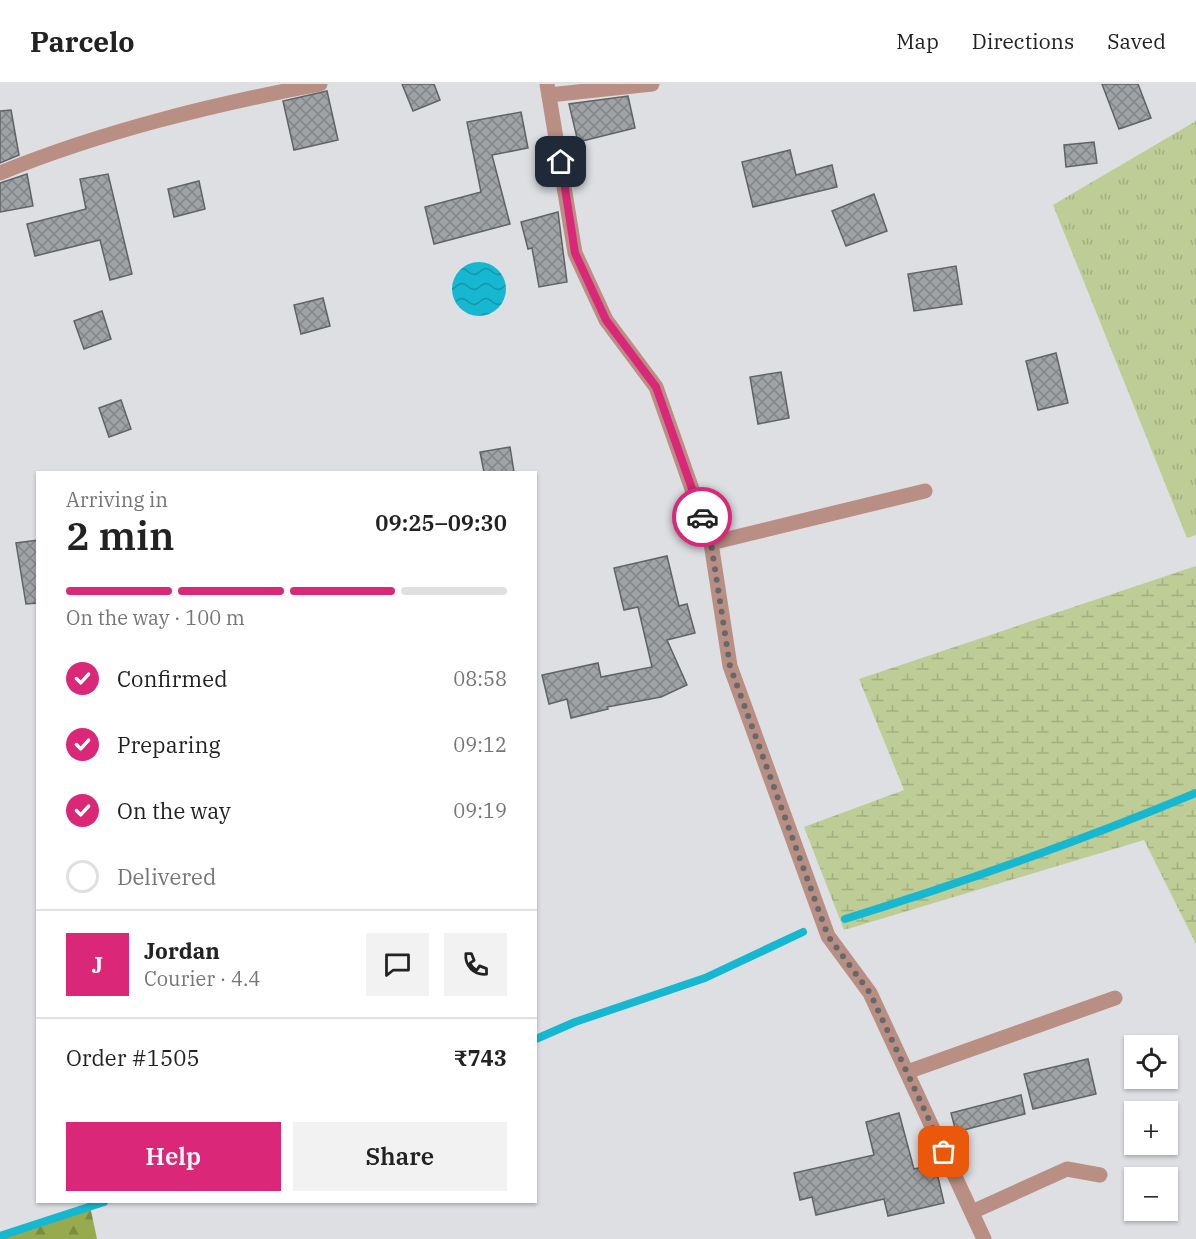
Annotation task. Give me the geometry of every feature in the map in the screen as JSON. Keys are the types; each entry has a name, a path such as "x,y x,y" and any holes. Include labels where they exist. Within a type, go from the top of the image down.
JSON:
{"street":[{"path":"0,173 152,121 266,89 320,84"},
{"path":"652,84 548,89 575,253 606,320 656,387 711,543 730,666 778,804 828,936 870,993 984,1239"},
{"path":"711,543 925,491"},
{"path":"907,1072 1115,998"},
{"path":"972,1212 1067,1168 1100,1175"}],"green space":[{"path":"1196,121 1196,535 1187,538 1053,205"},
{"path":"1196,566 1196,944 1144,840 844,930 804,827 904,790 859,679"},
{"path":"90,1206 97,1239 0,1239 0,1236"}],"water":[{"path":"479,262 489,264 498,270 504,279 506,289 504,299 498,308 489,314 479,316 469,314 460,308 454,299 452,289 454,279 460,270 469,264"}],"building":[{"path":"402,84 434,84 440,100 413,111"},
{"path":"1102,84 1138,84 1151,118 1119,129"},
{"path":"327,91 338,140 294,150 283,101"},
{"path":"628,96 635,128 578,142 569,104"},
{"path":"11,110 19,155 0,163 0,111"},
{"path":"521,112 528,148 492,155 510,224 434,244 425,207 481,192 467,122"},
{"path":"1094,142 1097,163 1066,167 1064,145"},
{"path":"790,150 796,175 832,165 837,187 753,207 742,162"},
{"path":"27,174 33,206 0,212 0,183"},
{"path":"108,174 132,274 110,280 100,240 35,256 27,224 86,209 80,179"},
{"path":"199,181 205,209 174,217 168,189"},
{"path":"874,194 887,231 846,246 832,211"},
{"path":"558,212 567,282 539,287 532,248 528,249 521,222"},
{"path":"956,266 962,304 914,311 908,274"},
{"path":"323,298 330,326 301,334 294,305"},
{"path":"102,311 111,339 84,349 74,321"},
{"path":"1056,353 1068,403 1038,410 1026,361"},
{"path":"781,372 789,418 758,424 750,377"},
{"path":"121,400 131,429 109,437 99,408"},
{"path":"510,447 514,471 484,471 480,452"},
{"path":"36,540 36,603 26,604 16,543"},
{"path":"667,556 679,606 687,604 695,633 667,640 687,685 661,697 607,707 608,709 571,718 567,699 549,704 542,675 598,663 601,677 652,667 638,607 624,610 614,568"},
{"path":"1088,1059 1096,1094 1033,1109 1024,1074"},
{"path":"1021,1095 1025,1114 956,1132 951,1113"},
{"path":"899,1113 914,1169 935,1164 944,1203 888,1216 884,1199 816,1215 812,1197 800,1200 794,1173 874,1155 866,1122"}],"waterway":[{"path":"845,919 1022,860 1196,793"},
{"path":"537,1039 575,1022 705,978 803,932"},
{"path":"0,1236 101,1203"}],"way so far":[{"path":"702,517 711,543 730,666 762,760 828,936 870,993 944,1152"}],"route":[{"path":"561,162 575,253 606,320 656,387 702,517"}]}
